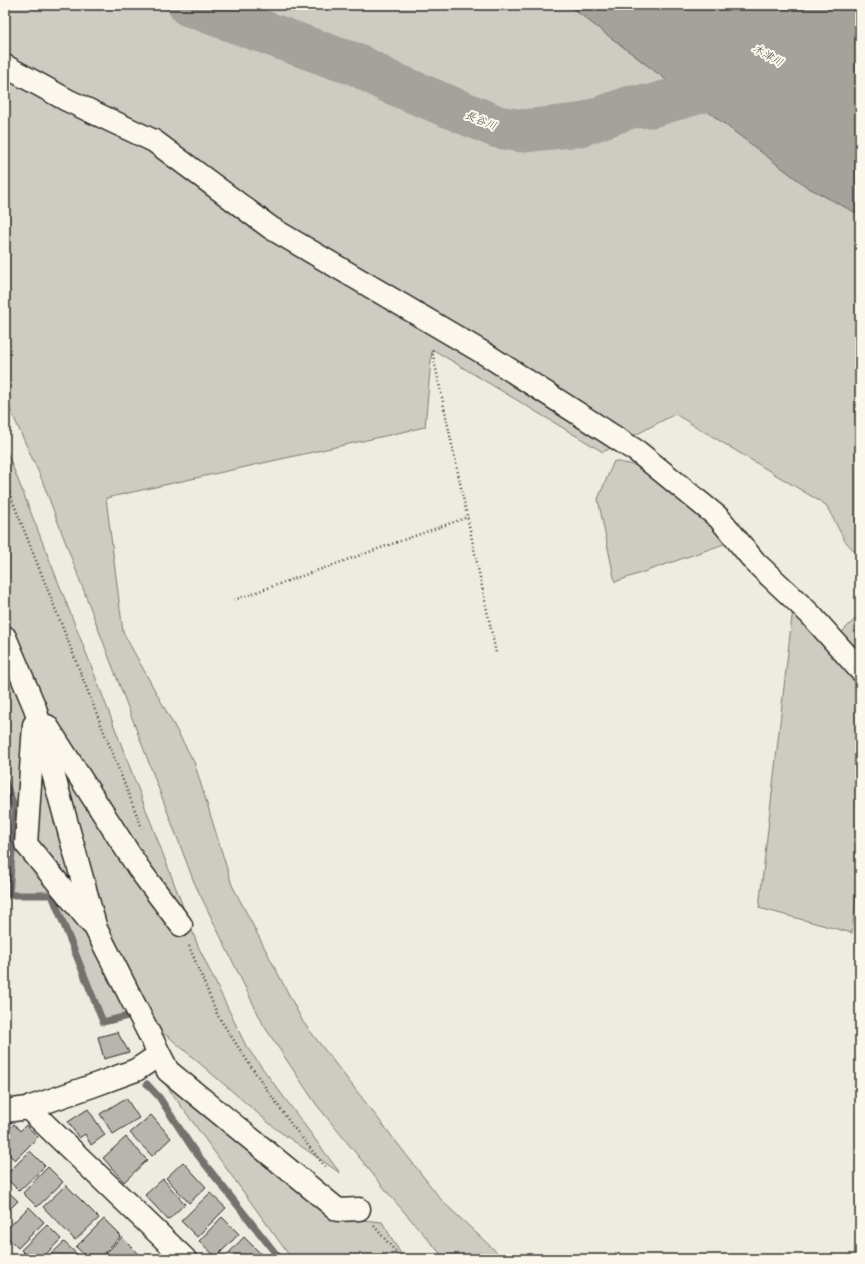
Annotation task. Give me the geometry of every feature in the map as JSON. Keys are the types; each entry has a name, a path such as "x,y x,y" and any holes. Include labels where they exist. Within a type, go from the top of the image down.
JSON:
{"street":[{"path":"5,66 67,100 154,141 272,228 487,355 638,452 719,518 755,562 810,614 860,670"},
{"path":"5,637 35,708 96,929 168,1071 338,1210 359,1209"},
{"path":"35,708 139,869 181,926"},
{"path":"35,708 26,844 96,929"},
{"path":"5,1111 28,1108 136,1070 159,1055"},
{"path":"28,1108 185,1259"}],"path":[{"path":"426,319 496,653"},
{"path":"234,600 468,517"}],"shaded area":[{"path":"5,5 568,5 807,187 860,215 860,557 845,541 826,505 675,414 603,452 432,349 425,427 106,498 123,632 194,762 232,885 303,1022 443,1202 504,1259 445,1259 393,1199 316,1104 264,1026 194,882 42,480 5,398"},
{"path":"5,447 92,668 198,946 246,1046 340,1173 276,1129 169,1037 132,1015 103,1022 52,895 9,895 15,810 5,781"},
{"path":"614,461 644,467 716,522 727,543 615,582 598,499"},
{"path":"793,608 860,682 860,858 852,933 759,908"},
{"path":"860,614 860,660 837,637"},
{"path":"155,1070 173,1073 362,1220 382,1222 404,1259 292,1259"}],"water":[{"name":"木津川","path":"568,5 860,5 860,215 807,187"}],"building":[{"path":"117,1032 129,1052 104,1059 98,1037"},
{"path":"126,1098 139,1118 113,1134 100,1114"},
{"path":"88,1109 105,1135 91,1145 85,1134 79,1138 68,1122"},
{"path":"151,1115 171,1138 152,1156 130,1133"},
{"path":"14,1124 20,1131 26,1125 38,1137 15,1160 5,1151 5,1131 6,1132"},
{"path":"126,1137 147,1160 124,1182 103,1158"},
{"path":"30,1151 45,1166 19,1191 5,1176"},
{"path":"183,1162 206,1187 189,1203 166,1178"},
{"path":"48,1167 63,1182 37,1207 23,1193"},
{"path":"163,1179 185,1204 168,1220 145,1195"},
{"path":"66,1185 99,1218 75,1240 43,1207"},
{"path":"5,1189 18,1201 5,1214"},
{"path":"210,1193 226,1208 197,1237 181,1221"},
{"path":"29,1207 44,1222 18,1248 5,1235 5,1231"},
{"path":"222,1217 239,1234 216,1257 199,1241"},
{"path":"104,1219 121,1236 98,1259 89,1259 76,1247"},
{"path":"47,1225 61,1239 41,1259 30,1259 21,1250"},
{"path":"122,1237 139,1254 134,1259 100,1259"},
{"path":"244,1237 261,1254 256,1259 223,1259"},
{"path":"64,1242 79,1256 76,1259 46,1259"}],"waterway":[{"name":"長谷川","path":"189,5 341,60 356,64 387,81 498,127 523,131 580,125 631,107 651,106 711,89 744,77"},
{"path":"5,781 15,810 9,895 52,895 103,1022 132,1015 133,1019"},
{"path":"147,1084 159,1097 193,1149 280,1259"}]}
